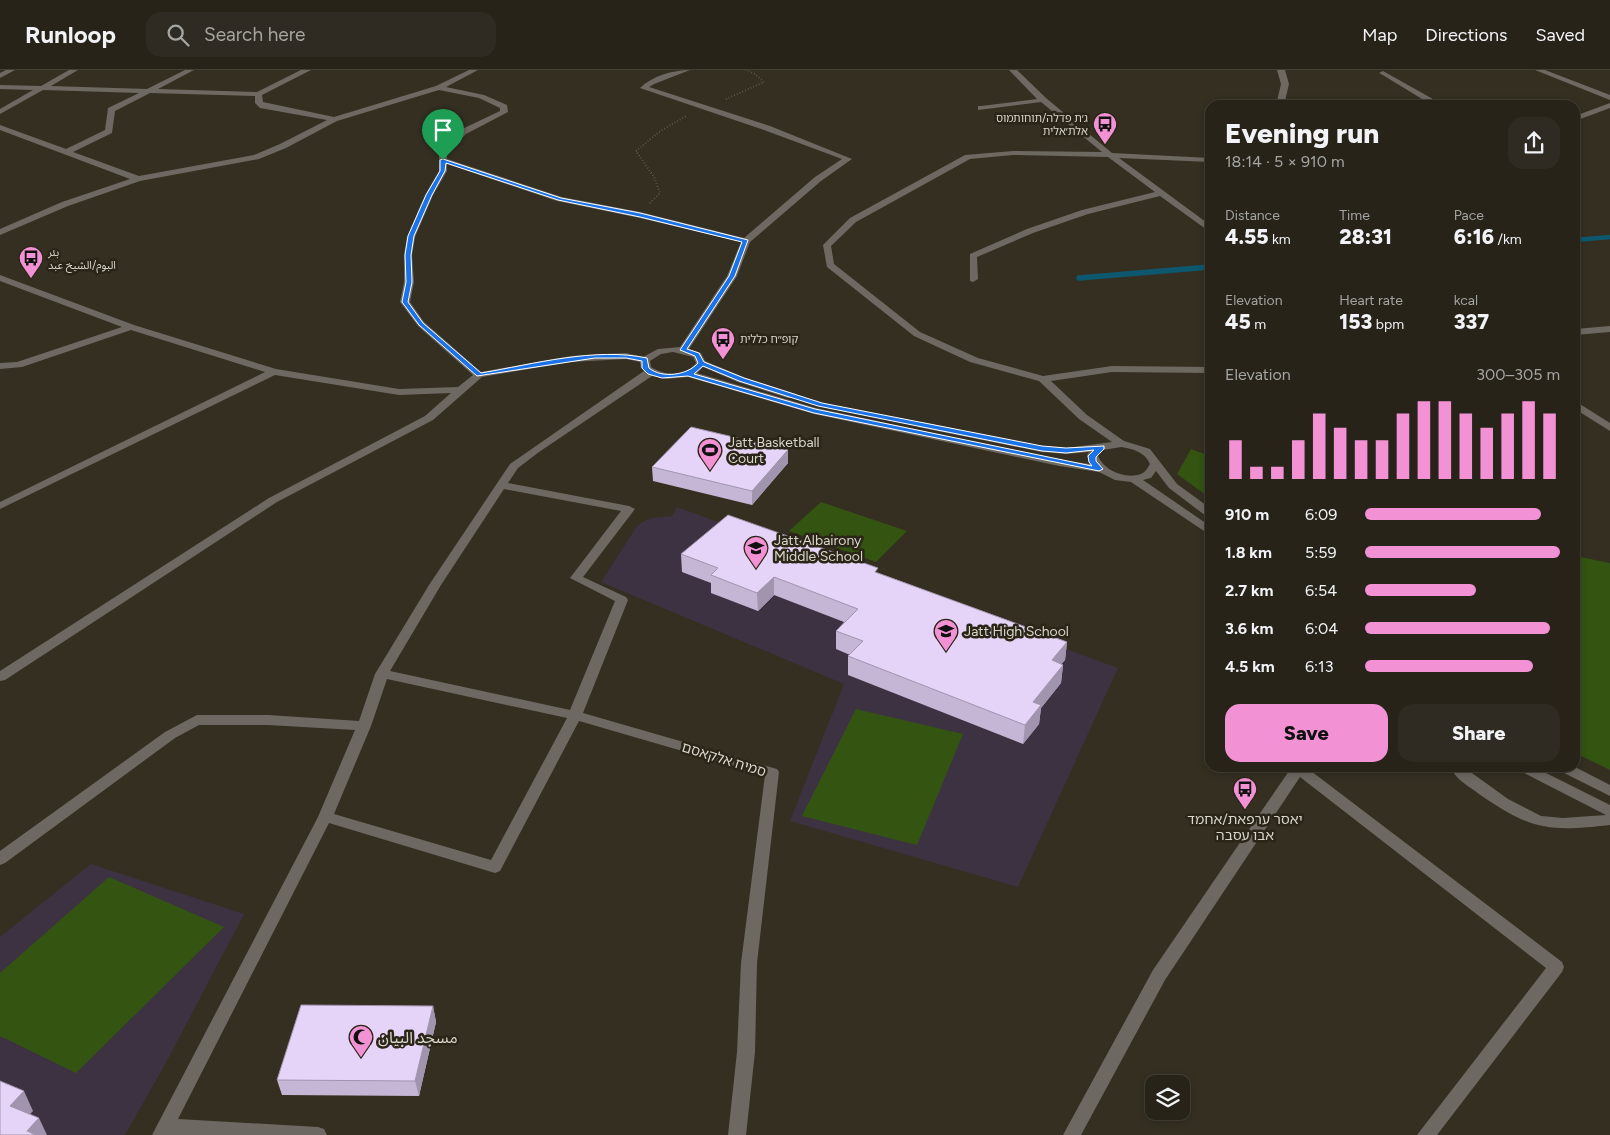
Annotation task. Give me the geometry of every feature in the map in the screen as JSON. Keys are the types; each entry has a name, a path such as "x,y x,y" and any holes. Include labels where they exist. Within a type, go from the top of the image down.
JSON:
{"street":[{"path":"0,76 11,70"},
{"path":"0,112 74,70"},
{"path":"66,152 109,131 111,110 190,70"},
{"path":"0,87 258,94 307,70"},
{"path":"0,232 64,204 138,179 256,157 283,146 334,118 439,88 474,70"},
{"path":"683,350 732,276 746,241 818,179 848,159 644,88 651,82 686,70"},
{"path":"1013,70 1043,100 1110,155 1205,225"},
{"path":"1281,70 1285,84 1281,100"},
{"path":"1539,70 1610,98"},
{"path":"1383,73 1428,100"},
{"path":"439,88 472,93 495,101 504,107 504,112 463,132 443,152 443,171 429,195 411,236 408,255 409,282 405,302 421,324 480,375"},
{"path":"258,94 259,103 263,106 334,118"},
{"path":"981,108 1043,100"},
{"path":"1580,117 1610,105"},
{"path":"0,127 138,179"},
{"path":"1205,160 1013,153 968,157 853,220 827,245 830,264 917,334 974,360 1043,378 1112,369 1205,370"},
{"path":"443,160 560,199 640,215 746,241"},
{"path":"973,278 973,256 1030,231 1085,212 1162,193"},
{"path":"0,278 131,327 274,372 399,392 461,390"},
{"path":"0,366 18,365 131,327"},
{"path":"1580,331 1610,328"},
{"path":"318,1135 164,1131 325,817 364,726 382,674 435,585 514,466 647,366 656,352 674,349 683,350 697,355 701,363 742,380 820,404 1042,449 1066,451 1120,444 1131,446 1149,453 1173,486 1205,510"},
{"path":"0,677 273,500 429,418 480,375 595,356 626,356 672,377 695,371 701,363"},
{"path":"0,506 274,372"},
{"path":"688,374 814,411 1099,469 1111,475 1132,478 1149,474 1156,464"},
{"path":"1043,378 1083,417 1120,444"},
{"path":"1580,407 1610,428"},
{"path":"1099,469 1092,462 1092,456 1102,447"},
{"path":"1132,478 1205,528"},
{"path":"325,817 496,867 575,715 622,600 576,578 629,509 500,485"},
{"name":"סמיח אלקאסם","path":"382,674 575,715 772,772 749,963 746,1052 737,1135"},
{"path":"0,859 170,735 197,720 268,720 364,726"},
{"path":"1072,1135 1159,976 1295,772"},
{"path":"1303,772 1556,967 1426,1135"},
{"path":"1460,772 1494,798 1546,823 1584,823 1610,820"},
{"path":"1533,772 1610,811"},
{"path":"1573,772 1610,791"}],"path":[{"path":"640,215 660,193 654,177 636,151 659,132 703,107 764,82 755,74 746,70"}],"shaded area":[{"path":"677,507 1118,668 1018,887 790,821 844,684 601,582 637,526 653,518 672,516"},
{"path":"91,864 244,914 168,1059 125,1135 0,1135 0,937"}],"green space":[{"path":"1191,449 1205,454 1205,494 1177,474"},
{"path":"821,502 907,531 876,562 789,531"},
{"path":"1580,557 1610,563 1610,770 1580,755"},
{"path":"856,709 963,734 917,845 802,816"},
{"path":"109,877 224,927 76,1073 0,1036 0,973"}],"building":[{"path":"691,427 788,450 752,491 652,467"},
{"path":"728,515 878,568 875,572 1067,642 1052,660 1063,665 1033,702 1041,705 1025,725 848,656 863,641 836,631 858,609 774,577 757,593 711,575 718,568 681,554"},
{"name":"مسجد البيان","path":"301,1005 433,1006 415,1081 277,1080"},
{"path":"0,1081 24,1091 10,1106 39,1118 27,1131 36,1135 0,1135"}],"waterway":[{"path":"1580,240 1610,237"},
{"path":"1079,278 1205,267"}],"place":[{"name":"ג׳ת פדלה/תוחותמוס אלת׳אלית","path":"1105,145"},
{"name":"بئر البوم/الشيخ عبد","path":"31,279"},
{"name":"קופ״ח כללית","path":"723,360"},
{"name":"Jatt Basketball Court","path":"710,471"},
{"name":"Jatt Albairony Middle School","path":"756,569"},
{"name":"Jatt High School","path":"946,652"},
{"name":"יאסר ערפאת/אחמד אבו עסבה","path":"1245,810"},
{"name":"مسجد البيان","path":"361,1058"}],"route":[{"path":"443,160 443,171 429,195 411,236 408,255 409,282 405,302 421,324 480,375 595,356 626,356 645,360 644,364 650,372 656,375 672,377 695,371 701,363 742,380 820,404 1042,449 1066,451 1102,447 1095,451 1092,456 1092,462 1099,469 814,411 688,374 695,371 699,367 701,363 701,359 697,355 683,350 732,276 746,241 640,215 560,199 443,160"}]}
